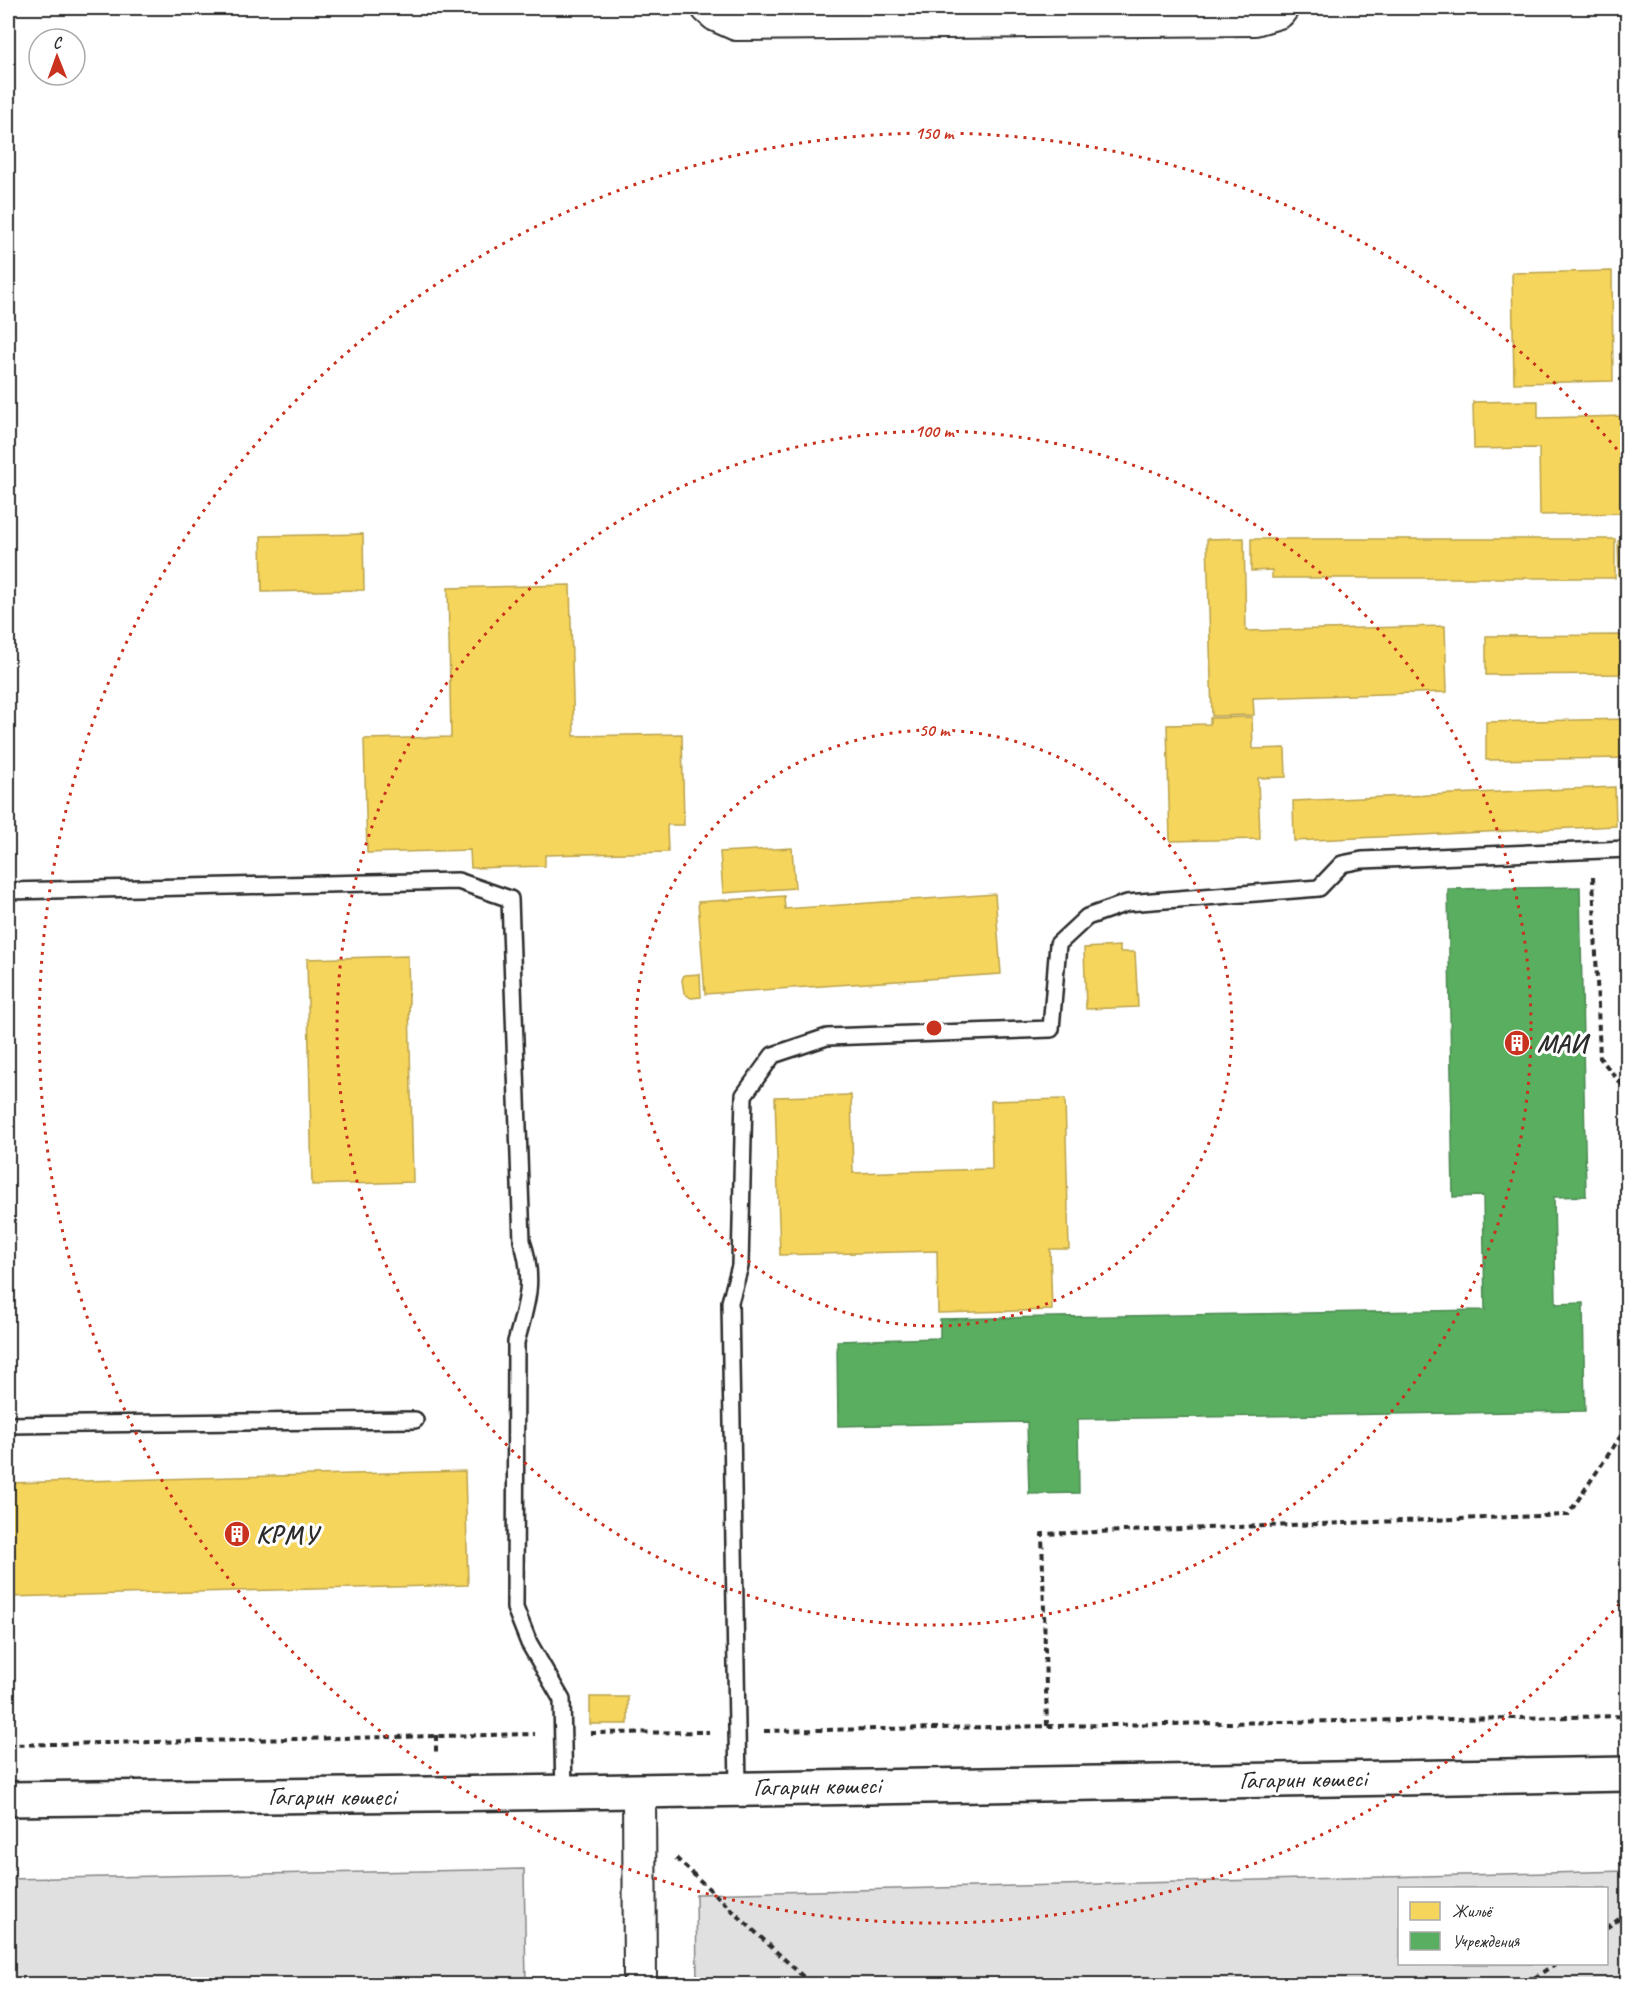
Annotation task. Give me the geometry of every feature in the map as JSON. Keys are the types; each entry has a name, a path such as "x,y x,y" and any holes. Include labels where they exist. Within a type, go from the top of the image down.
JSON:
{"main road":[{"name":"Гагарин көшесі","path":"8,1799 1628,1774"}],"street":[{"path":"708,8 716,15 736,24 1255,20 1279,12 1282,8"},
{"path":"639,1791 640,1984"}],"lane":[{"path":"738,1788 730,1302 740,1266 744,1095 773,1055 827,1037 1051,1029 1058,944 1087,917 1127,903 1319,888 1342,864 1362,860 1625,849"},
{"path":"8,891 458,881 510,899 522,1241 530,1265 527,1306 516,1342 515,1608 529,1643 562,1700 564,1792"},
{"path":"8,1425 415,1420"}],"path":[{"path":"1625,849 1593,874 1600,1058 1628,1092"},
{"path":"1047,1726 1042,1534 1568,1515 1628,1425"},
{"path":"8,1744 1627,1715"},
{"path":"1608,1927 1628,1913"},
{"path":"1525,1984 1554,1965"}],"shaded area":[{"path":"524,1869 526,1984 8,1984 8,1879"},
{"path":"1627,1871 1627,1984 697,1984 696,1894"}],"building: Жильё":[{"path":"1612,271 1613,381 1514,383 1512,273"},
{"path":"1538,401 1538,418 1628,416 1628,513 1540,515 1539,448 1474,449 1473,402"},
{"path":"363,534 364,590 262,592 261,536"},
{"path":"1244,538 1246,631 1445,626 1447,692 1253,698 1254,715 1212,716 1207,539"},
{"path":"1251,539 1615,539 1615,578 1272,578 1272,570 1251,571"},
{"path":"1618,541 1628,541 1628,576 1619,576"},
{"path":"570,585 574,736 682,734 684,825 667,825 668,852 545,855 545,866 471,868 470,850 367,853 364,739 451,737 448,588"},
{"path":"1628,635 1628,674 1486,675 1486,636"},
{"path":"1252,717 1253,749 1285,748 1286,777 1258,778 1260,839 1170,841 1167,725 1210,724 1210,718"},
{"path":"1628,719 1628,758 1486,760 1486,722"},
{"path":"1621,786 1628,786 1628,823 1622,823"},
{"path":"1615,787 1616,826 1294,841 1293,801"},
{"path":"792,848 795,888 723,893 720,852"},
{"path":"995,894 1001,974 705,994 698,902 784,896 785,909"},
{"path":"1120,946 1120,952 1135,952 1138,1007 1086,1009 1084,948"},
{"path":"408,956 413,1182 312,1185 307,959"},
{"path":"700,974 701,997 691,998 684,993 682,980 684,975"},
{"path":"851,1095 853,1173 992,1169 991,1101 1065,1099 1069,1249 1050,1249 1052,1310 938,1313 937,1251 780,1255 775,1097"},
{"name":"КРМУ","path":"465,1471 468,1585 8,1597 8,1483"},
{"path":"590,1697 628,1697 628,1724 590,1724"}],"building: Учреждения":[{"name":"МАИ","path":"1580,887 1586,1196 1554,1197 1556,1304 1583,1303 1585,1411 1078,1419 1079,1493 1029,1494 1027,1422 838,1426 837,1341 940,1338 940,1319 1485,1310 1483,1196 1453,1197 1448,889"}],"place":[{"name":"МАИ","path":"1517,1043"},
{"name":"КРМУ","path":"237,1534"}]}
